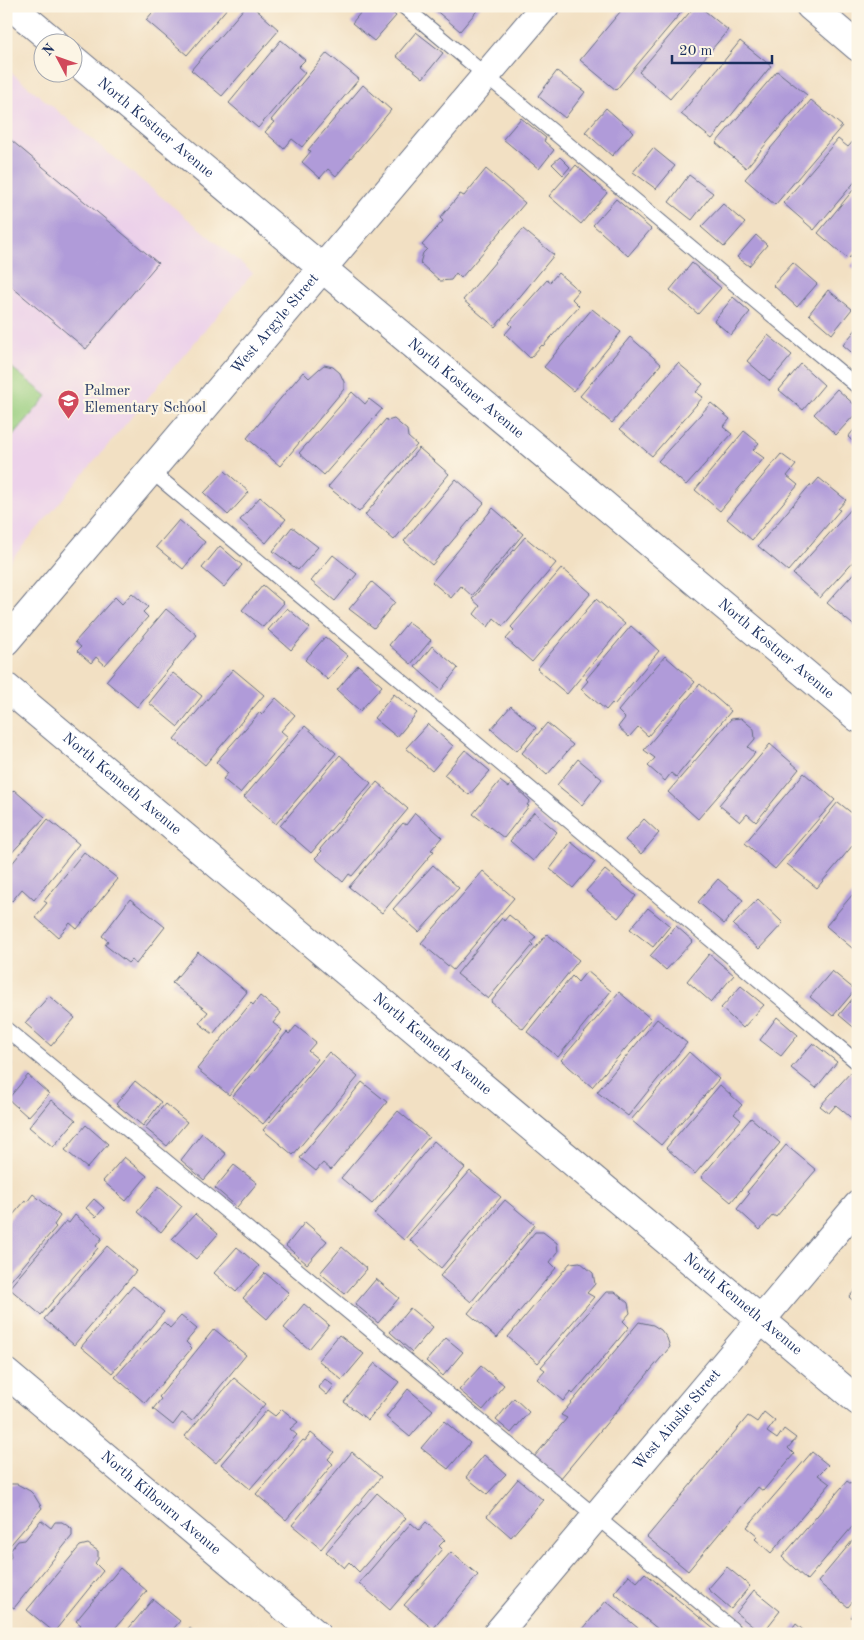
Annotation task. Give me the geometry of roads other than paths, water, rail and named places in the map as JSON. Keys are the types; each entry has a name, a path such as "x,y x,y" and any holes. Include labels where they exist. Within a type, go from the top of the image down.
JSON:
{"street":[{"path":"11,6 42,32"},
{"name":"West Argyle Street","path":"6,641 545,6"},
{"path":"810,6 858,46"},
{"name":"North Kostner Avenue","path":"82,66 858,718"},
{"name":"North Kenneth Avenue","path":"6,687 858,1401"},
{"name":"West Ainslie Street","path":"497,1634 858,1205"},
{"name":"North Kilbourn Avenue","path":"9,1379 316,1634"}],"lane":[{"path":"402,6 858,387"},
{"path":"151,471 858,1063"},
{"path":"6,1029 738,1634"}],"place":[{"name":"Palmer Elementary School","path":"68,419"}]}
